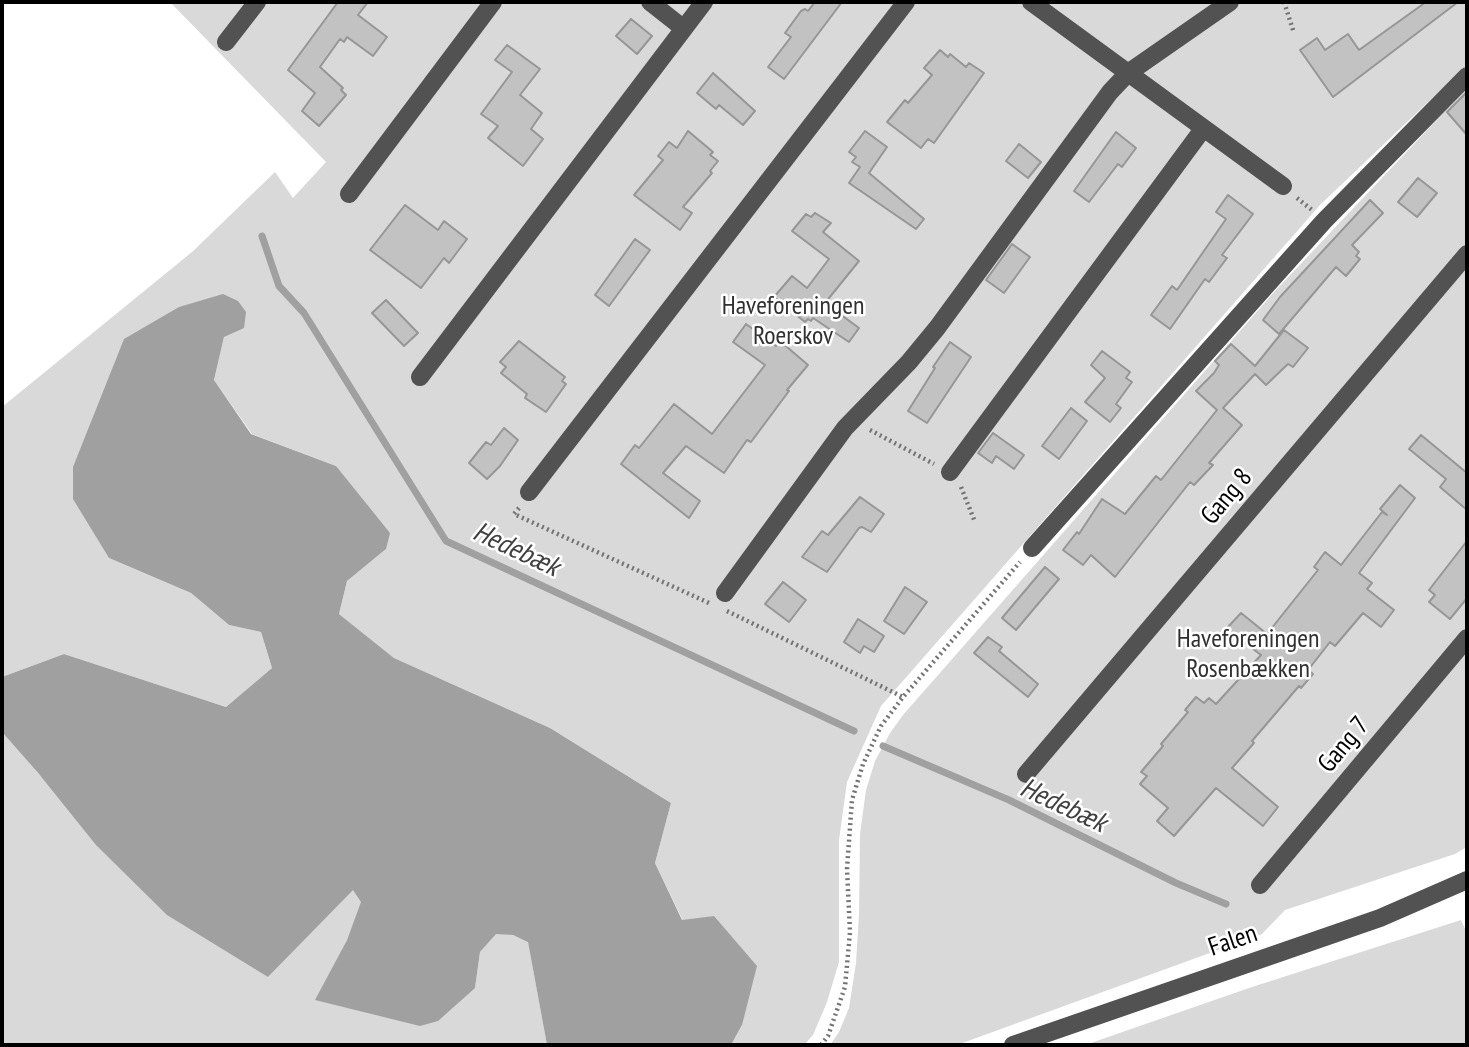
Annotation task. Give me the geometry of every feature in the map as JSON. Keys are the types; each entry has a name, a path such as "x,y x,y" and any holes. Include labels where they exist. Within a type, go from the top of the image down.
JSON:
{"street":[{"path":"226,42 257,2"},
{"path":"349,194 493,2"},
{"path":"650,2 683,28"},
{"path":"420,377 704,2"},
{"path":"529,492 906,2"},
{"path":"1031,2 1283,186"},
{"path":"724,593 845,428 923,345 1110,92 1128,73 1230,2"},
{"path":"1032,548 1324,221 1467,76"},
{"path":"950,472 1203,129"},
{"name":"Gang 8","path":"1026,774 1467,254"},
{"name":"Gang 7","path":"1260,885 1467,638"},
{"name":"Falen","path":"1013,1045 1380,918 1466,882"}],"path":[{"path":"1284,2 1294,33"},
{"path":"1283,186 1324,221"},
{"path":"856,417 873,433 950,472 967,499 975,522"},
{"path":"529,492 514,514 715,606 903,697"},
{"path":"821,1045 828,1036 845,988 850,932 847,869 852,800 863,764 881,726 903,697 1032,548"}],"green space":[{"name":"Haveforeningen Roerskov","path":"170,2 1467,2 1467,65 1320,205 881,706 847,782 839,840 839,962 827,1002 813,1035 804,1045 731,1045 742,1025 714,916 683,921 655,863 671,803 550,728 394,658 339,614 347,581 386,549 336,466 252,434 214,380 224,337 238,300 109,558 191,593 229,625 261,632 272,668 226,707 64,654 2,677 2,407 192,252 275,172 293,198 326,162"},
{"name":"Haveforeningen Rosenbækken","path":"1467,88 1467,847 1455,854 1285,910 1262,934 957,1045 830,1045 849,1008 856,963 860,834 866,790 875,761 890,733 1275,291"},
{"path":"2,732 39,774 268,977 353,889 362,901 347,940 316,1000 475,988 480,952 496,933 513,935 528,941 547,1045 2,1045"},
{"path":"1461,920 1467,933 1467,1045 1085,1045 1252,987"}],"shaded area":[{"path":"223,294 238,301 246,312 244,328 224,337 214,380 251,434 336,466 390,533 386,549 347,581 339,614 394,658 550,728 671,803 655,863 682,920 714,916 757,966 742,1025 731,1045 547,1045 528,942 513,935 496,934 480,952 475,988 438,1021 420,1026 315,1000 347,940 361,902 353,890 268,977 167,915 96,845 2,732 2,677 64,654 226,707 272,668 261,632 229,625 191,593 109,558 73,499 73,467 124,339 179,307"}],"building":[{"path":"338,2 368,2 358,15 387,37 373,56 347,37 344,42 340,39 320,67 343,88 341,90 346,95 319,126 302,111 315,93 288,70"},
{"path":"815,2 842,2 784,79 768,67 791,37 785,33 801,11 808,11"},
{"path":"1426,2 1458,2 1333,97 1300,50 1317,38 1325,50 1348,34 1359,50"},
{"path":"631,19 652,36 637,54 616,36"},
{"path":"507,45 540,69 520,95 542,113 531,129 543,139 523,166 488,138 498,126 481,114 512,72 495,60"},
{"path":"940,50 948,57 950,54 966,67 969,63 984,73 934,143 928,139 921,148 887,122 905,100 908,103 932,75 924,68"},
{"path":"713,73 755,111 743,125 719,105 716,109 697,93"},
{"path":"1467,92 1467,135 1447,112"},
{"path":"688,131 713,152 710,155 718,161 710,171 712,173 683,207 692,213 680,230 634,195 663,160 658,156 669,142 677,148"},
{"path":"865,131 887,147 869,173 924,219 916,229 849,183 860,167 852,162 856,157 849,152"},
{"path":"1116,132 1136,148 1122,167 1118,164 1089,202 1074,191"},
{"path":"1019,144 1041,162 1028,178 1006,161"},
{"path":"1418,178 1437,193 1417,217 1398,202"},
{"path":"1228,195 1253,214 1222,255 1227,258 1209,282 1205,279 1170,329 1151,315 1172,286 1177,290 1226,219 1216,212"},
{"path":"1370,200 1383,213 1352,245 1359,252 1356,256 1360,259 1346,276 1336,267 1279,334 1263,320 1280,297"},
{"path":"405,205 438,230 444,221 467,239 449,263 444,258 421,288 370,250"},
{"path":"815,213 831,223 823,232 859,261 825,303 859,328 849,342 813,318 805,322 774,297 792,276 807,288 829,259 792,231 806,214 811,217"},
{"path":"635,239 650,250 609,306 595,295"},
{"path":"1012,244 1030,257 1004,293 986,280"},
{"path":"386,300 418,333 404,346 372,313"},
{"path":"746,324 776,346 780,341 808,365 751,442 747,440 724,473 686,446 663,473 700,501 689,518 621,464 635,445 639,448 674,404 712,434 765,365 733,342"},
{"path":"1284,330 1308,348 1293,367 1288,364 1266,385 1255,374 1223,408 1242,425 1209,463 1213,465 1194,485 1190,482 1115,577 1091,555 1083,565 1063,550 1077,532 1079,534 1102,499 1125,514 1156,476 1161,480 1217,410 1196,391 1214,373 1219,365 1215,361 1231,344 1255,366"},
{"path":"519,341 565,377 562,381 566,384 546,412 525,398 527,394 501,373 506,367 500,362"},
{"path":"950,342 971,357 927,423 908,411"},
{"path":"1102,351 1130,372 1126,378 1132,382 1116,404 1121,408 1110,422 1085,402 1105,378 1091,365"},
{"path":"1071,408 1087,421 1059,459 1042,446"},
{"path":"504,428 518,440 487,479 469,463 486,442 491,445"},
{"path":"993,433 1024,455 1014,469 996,456 992,463 978,453"},
{"path":"1421,435 1467,473 1467,510 1440,487 1446,479 1409,449"},
{"path":"1400,485 1415,498 1359,573 1372,583 1367,589 1394,610 1381,627 1363,613 1335,646 1330,642 1308,670 1313,674 1301,688 1299,686 1232,768 1278,807 1263,826 1216,788 1174,836 1157,821 1168,808 1140,784 1147,776 1141,772 1188,712 1185,710 1196,697 1204,703 1209,698 1216,704 1261,655 1226,629 1241,613 1267,634 1318,570 1314,567 1325,552 1341,565 1382,512 1387,515 1380,509"},
{"path":"860,497 884,514 871,532 859,528 827,572 802,557 822,531 828,535"},
{"path":"1467,541 1467,598 1450,619 1429,602 1435,595 1429,590"},
{"path":"1045,567 1059,579 1016,630 1002,618"},
{"path":"783,582 806,600 789,622 765,604"},
{"path":"905,587 927,602 904,634 884,621"},
{"path":"858,619 884,636 874,652 864,646 860,653 844,642"},
{"path":"988,637 1002,647 999,651 1038,684 1028,697 974,653"}],"waterway":[{"name":"Hedebæk","path":"262,236 279,286 304,313 446,541 854,731"},
{"name":"Hedebæk","path":"883,746 1009,800 1176,883 1226,904"}]}
